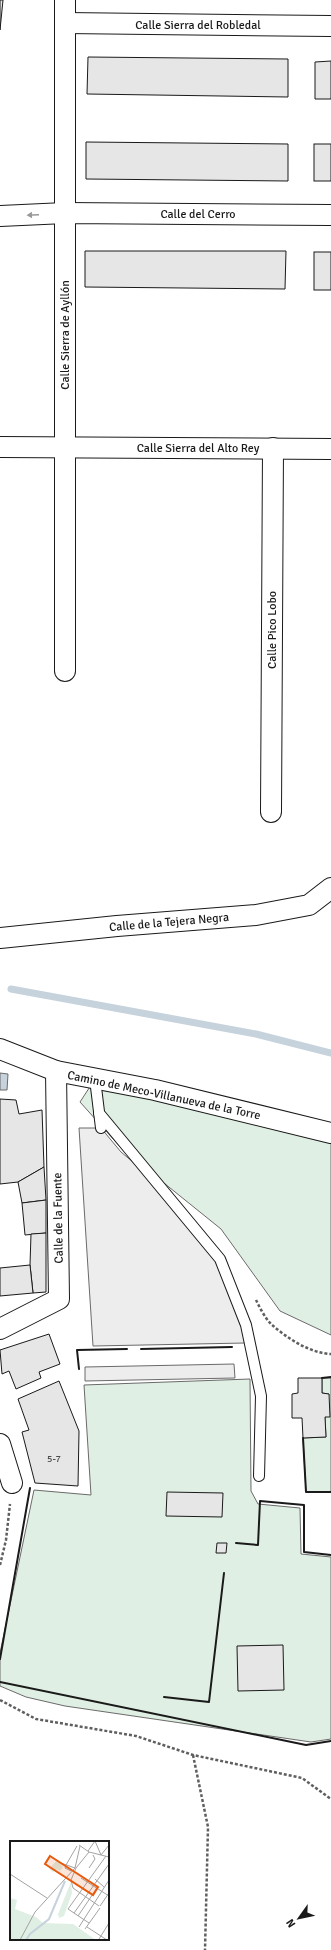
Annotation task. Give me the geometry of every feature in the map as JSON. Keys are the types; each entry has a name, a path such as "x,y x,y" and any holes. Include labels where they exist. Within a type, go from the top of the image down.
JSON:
{"street":[{"name":"Calle Sierra de Ayllón","path":"65,0 65,671"},
{"name":"Calle Sierra del Robledal","path":"65,24 331,26"},
{"name":"Calle del Cerro","path":"0,216 65,213 331,215"},
{"name":"Calle Sierra del Alto Rey","path":"0,447 331,449"},
{"name":"Calle Pico Lobo","path":"271,812 273,448"},
{"name":"Calle de la Tejera Negra","path":"0,938 117,926 256,915 309,905 331,888"},
{"name":"Camino de Meco-Villanueva de la Torre","path":"0,1049 56,1071 155,1090 331,1133"},
{"name":"Calle de la Fuente","path":"0,1329 59,1299 56,1071"},
{"path":"0,1444 12,1483"}],"lane":[{"path":"95,1079 101,1128"},
{"path":"99,1114 220,1259 246,1325 261,1396 259,1476"}],"path":[{"path":"255,1299 270,1323 304,1347 320,1353 331,1354"},
{"path":"0,1565 6,1540 12,1483"},
{"path":"0,1700 36,1719 136,1736 193,1755 302,1778 331,1799"},
{"path":"193,1755 208,1827 205,1950"}],"green space":[{"path":"95,1079 331,1140 331,1335 280,1311 221,1229 123,1150 80,1102"},
{"path":"322,1378 331,1378 331,1492 306,1492 303,1438 326,1437 325,1417 329,1394 322,1393"},
{"path":"250,1379 251,1491 258,1504 300,1508 301,1554 331,1557 331,1739 311,1742 65,1706 26,1697 0,1686 0,1653 34,1490 91,1495 84,1385"}],"shaded area":[{"path":"0,1073 8,1074 7,1090 0,1090"},
{"path":"79,1128 101,1128 121,1152 146,1173 205,1241 239,1304 245,1343 93,1346"},
{"path":"234,1364 235,1378 85,1381 85,1367"}],"building":[{"path":"0,0 3,0 0,30"},
{"path":"88,57 288,59 288,97 87,94"},
{"path":"331,61 331,99 315,99 315,62"},
{"path":"86,142 288,144 288,181 86,179"},
{"path":"314,144 331,144 331,181 314,181"},
{"path":"85,251 286,251 285,289 85,287"},
{"path":"314,252 331,252 331,290 314,290"},
{"path":"0,1099 16,1100 19,1114 42,1110 44,1167 18,1182 0,1184"},
{"path":"44,1167 46,1200 22,1203 18,1182"},
{"path":"46,1200 46,1233 25,1235 22,1203"},
{"path":"46,1233 46,1292 33,1293 30,1265 31,1234"},
{"path":"30,1265 33,1293 0,1296 0,1268"},
{"path":"49,1334 60,1364 39,1372 41,1378 16,1389 9,1371 2,1374 0,1350"},
{"path":"298,1378 322,1378 322,1393 329,1394 330,1417 325,1417 326,1437 303,1438 302,1418 292,1418 292,1394 298,1393"},
{"path":"59,1381 79,1431 78,1486 35,1483 22,1432 29,1430 18,1399"},
{"path":"167,1492 223,1493 222,1517 166,1516"},
{"path":"217,1543 227,1543 226,1553 216,1553"},
{"path":"283,1645 284,1690 238,1691 237,1646"}],"waterway":[{"path":"11,989 256,1034 331,1053"}],"wall":[{"path":"141,1349 232,1347"},
{"path":"79,1369 77,1350 127,1349"},
{"path":"322,1378 331,1377"},
{"path":"303,1438 306,1492 331,1492"},
{"path":"0,1659 30,1488"},
{"path":"236,1543 258,1545 260,1501 304,1505 304,1552 331,1555"},
{"path":"164,1697 209,1702 224,1573"},
{"path":"0,1682 306,1745 331,1741"}]}
